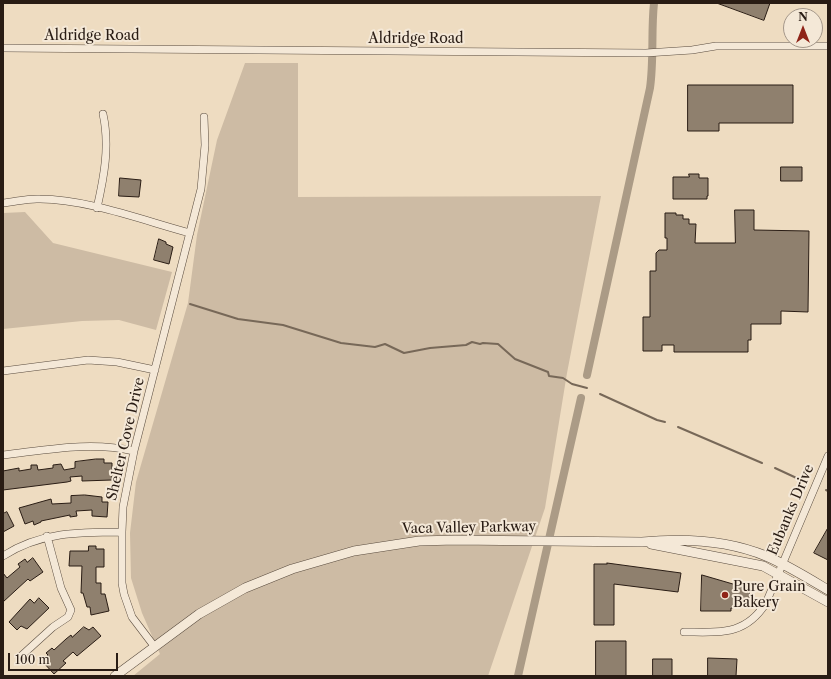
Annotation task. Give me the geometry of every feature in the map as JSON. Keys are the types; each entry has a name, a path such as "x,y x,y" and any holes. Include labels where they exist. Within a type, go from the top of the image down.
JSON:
{"street":[{"name":"Aldridge Road","path":"3,48 658,53 716,46 828,46"},
{"path":"97,208 105,171 106,127 103,114"},
{"name":"Shelter Cove Drive","path":"154,646 132,617 124,594 122,583 123,507 134,451 201,189 205,145 204,117"},
{"path":"3,203 38,198 57,200 97,208 190,233"},
{"path":"3,371 88,360 117,362 155,370"},
{"path":"3,456 84,445 113,446 134,451"},
{"name":"Eubanks Drive","path":"684,632 725,631 750,622 759,614 766,603 828,456"},
{"path":"3,556 25,544 47,536 74,532 122,532"},
{"path":"20,656 53,627 68,618 71,610 61,588 47,536"},
{"name":"Vaca Valley Parkway","path":"115,676 199,614 245,588 321,560 384,545 419,541 642,542 668,539 719,544 745,549 767,556 828,590"},
{"name":"Vaca Valley Parkway","path":"642,542 763,566 828,602"}],"shaded area":[{"path":"245,63 298,63 298,197 601,196 567,373 545,508 488,676 133,676 160,654 142,613 131,578 130,533 136,482 188,303 197,235 217,140"},
{"path":"25,212 53,243 172,272 156,330 119,320 82,321 3,329 3,213"}],"building":[{"path":"717,3 770,3 764,20"},
{"path":"688,85 793,85 793,123 719,123 719,131 688,131"},
{"path":"781,167 802,167 802,181 781,181"},
{"path":"689,174 699,174 699,178 708,178 707,199 673,199 673,177 689,177"},
{"path":"120,178 141,180 139,197 119,196"},
{"path":"735,210 754,210 754,230 809,231 808,312 781,311 781,324 751,324 751,340 748,340 748,352 674,352 674,345 662,345 662,351 643,351 643,317 650,317 650,271 656,271 656,253 659,250 667,250 667,238 665,238 665,213 676,213 676,215 683,215 683,219 689,219 689,224 696,224 695,243 735,243"},
{"path":"159,239 173,247 169,264 154,260"},
{"path":"104,459 104,463 112,463 112,480 82,481 82,476 70,477 71,481 67,482 3,490 3,471 19,468 19,471 31,469 31,465 37,465 38,470 53,468 53,465 61,464 64,470 75,468 75,462"},
{"path":"85,495 102,497 102,502 108,502 107,517 92,516 92,510 76,511 77,516 70,517 70,515 41,521 34,525 33,521 25,524 19,508 51,499 52,504 71,503 71,496"},
{"path":"7,512 14,526 3,532 3,514"},
{"path":"828,528 828,560 814,553"},
{"path":"89,546 96,546 96,549 104,549 104,567 96,567 96,583 101,583 101,594 105,594 109,611 91,615 90,607 87,607 83,593 81,593 82,566 69,566 70,551 88,551"},
{"path":"33,558 43,572 30,581 28,579 3,602 3,573 7,578 20,567 18,564 25,559 27,562"},
{"path":"607,563 681,573 678,592 614,584 614,625 594,625 594,564"},
{"name":"Pure Grain Bakery","path":"702,575 750,589 749,598 736,608 731,608 731,611 701,611"},
{"path":"39,598 49,608 27,629 21,626 17,630 9,622 30,599 34,603"},
{"path":"84,627 89,630 93,627 101,636 77,656 73,652 63,661 66,663 54,674 42,661 48,655 46,653 52,648 54,650 71,635 72,637"},
{"path":"596,641 626,641 626,676 596,676"},
{"path":"708,658 737,659 736,676 708,676"},
{"path":"653,659 672,659 672,676 653,676"}],"waterway":[{"path":"587,375 650,88 654,3"},
{"path":"190,304 238,319 283,325 341,343 375,347 385,344 404,353 430,348 466,345 472,342 480,344 498,344 515,359 548,372 549,376 563,378 572,384 587,388"},
{"path":"600,394 657,420 665,422"},
{"path":"518,676 581,398"},
{"path":"678,427 762,463"},
{"path":"775,468 803,481"}],"place":[{"name":"Pure Grain Bakery","path":"725,595"}]}
